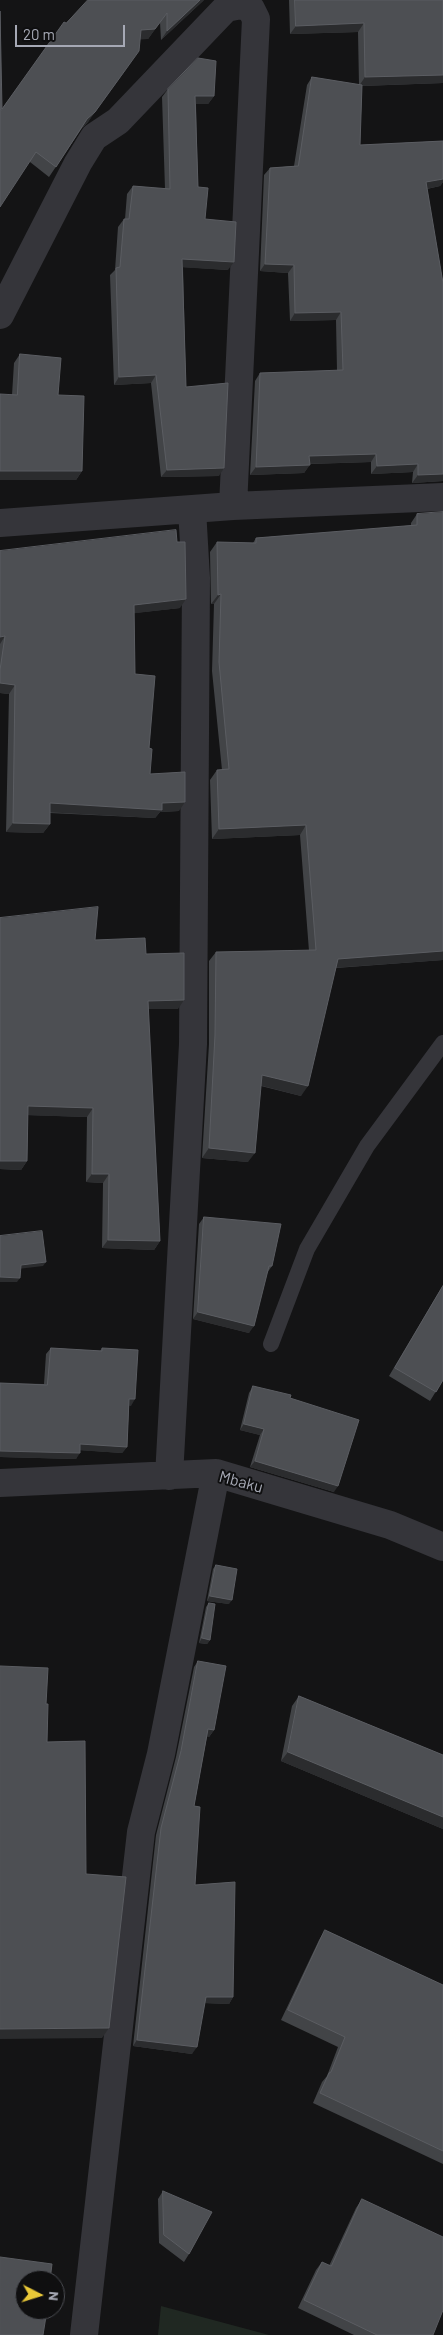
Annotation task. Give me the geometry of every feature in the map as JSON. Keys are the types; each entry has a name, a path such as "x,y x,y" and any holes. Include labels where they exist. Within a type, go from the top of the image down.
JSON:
{"street":[{"path":"0,315 78,163 94,137 118,121 226,8 241,5 251,8 256,19 233,506"},
{"path":"0,523 233,506 443,497"},
{"path":"168,1476 193,1044 196,578 192,509"},
{"path":"84,2335 141,1832 168,1716 216,1473"},
{"name":"Mbaku","path":"0,1483 216,1473 390,1525 443,1547"}],"lane":[{"path":"271,1344 307,1249 367,1146 443,1043"}],"shaded area":[{"path":"161,2306 269,2335 158,2335"}],"building":[{"path":"88,0 200,0 167,31 167,13 155,29 141,30 139,51 95,112 87,119 56,167 36,152 0,207 0,11 2,109 64,22 66,23"},
{"path":"295,0 443,0 443,75 365,77 364,23 296,26"},
{"path":"198,58 216,61 214,96 195,96 198,187 208,188 205,219 236,222 234,262 182,259 186,387 228,383 224,468 167,470 156,375 119,377 116,268 120,267 124,219 129,219 133,186 170,189 168,89"},
{"path":"312,77 362,85 360,145 443,141 443,179 426,182 443,283 443,474 418,475 418,464 377,466 376,454 309,456 310,465 256,467 260,373 343,370 341,312 295,313 294,265 265,264 270,168 298,166"},
{"path":"20,354 61,358 58,395 84,396 82,471 0,471 0,394 17,395"},
{"path":"443,512 443,951 338,959 308,1086 262,1075 255,1153 209,1148 215,1035 216,952 316,950 306,825 219,829 217,770 229,769 219,662 221,594 218,595 217,542 256,543 256,538 417,525 417,514"},
{"path":"176,530 177,542 185,542 186,599 134,605 135,674 155,676 149,748 152,749 150,774 185,772 185,802 162,803 162,810 50,803 50,824 13,823 15,685 0,683 5,636 0,637 0,551"},
{"path":"98,907 95,940 145,938 146,954 184,953 184,1000 148,1001 160,1241 108,1240 109,1174 92,1174 93,1108 28,1106 27,1161 0,1161 0,918"},
{"path":"204,1217 281,1224 272,1266 269,1266 254,1326 198,1312"},
{"path":"42,1231 46,1262 21,1265 20,1278 0,1277 0,1236"},
{"path":"443,1286 443,1380 436,1392 395,1368"},
{"path":"51,1348 102,1351 102,1348 138,1350 135,1399 129,1399 127,1447 80,1444 80,1453 0,1451 0,1383 47,1385"},
{"path":"253,1386 291,1395 290,1398 359,1420 338,1486 255,1461 264,1429 244,1424"},
{"path":"216,1565 237,1569 232,1600 210,1596"},
{"path":"209,1603 215,1604 210,1640 202,1638"},
{"path":"198,1661 226,1666 214,1730 208,1729 194,1806 200,1807 195,1885 235,1882 233,1997 206,1997 197,2047 137,2040 161,1828 181,1751"},
{"path":"0,1666 48,1668 46,1704 48,1704 47,1742 85,1741 86,1874 126,1877 109,2028 0,2029"},
{"path":"299,1696 443,1755 443,1817 288,1752"},
{"path":"325,1930 443,1985 443,2151 320,2093 345,2037 288,2010"},
{"path":"163,2191 212,2212 189,2254 164,2235"},
{"path":"362,2199 443,2237 443,2310 433,2335 377,2335 304,2300 322,2262 331,2266"},
{"path":"0,2257 52,2264 51,2270 15,2270 15,2320 45,2320 43,2335 0,2335"}]}
